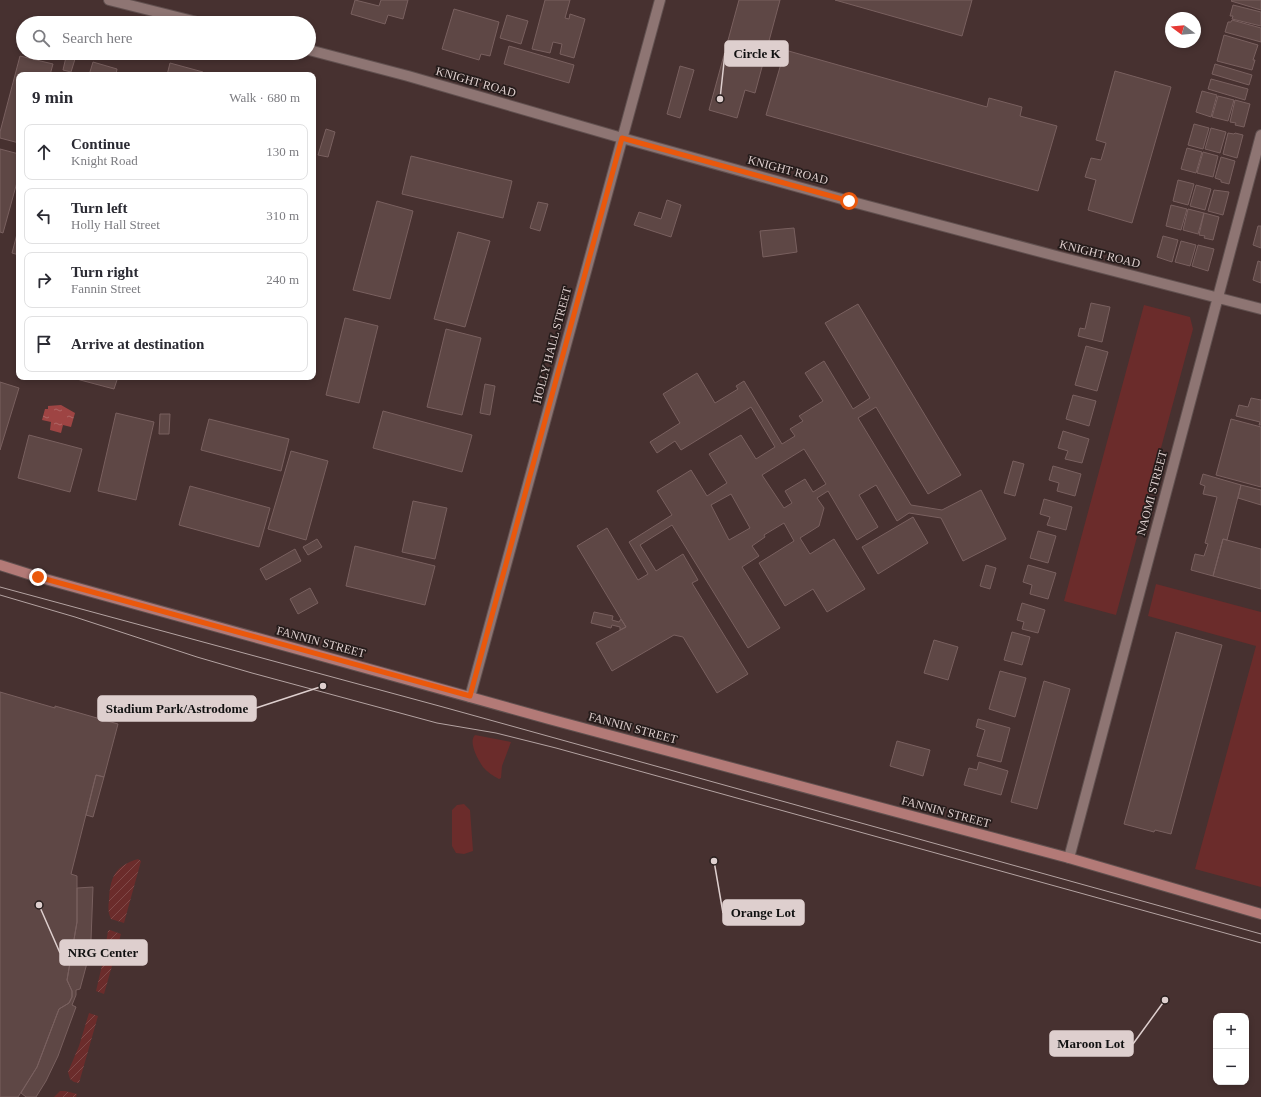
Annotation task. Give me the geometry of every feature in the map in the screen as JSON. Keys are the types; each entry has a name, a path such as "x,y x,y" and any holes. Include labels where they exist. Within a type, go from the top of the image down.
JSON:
{"main road":[{"name":"FANNIN STREET","path":"0,564 38,577 470,696 557,722 1069,858 1261,914"}],"street":[{"path":"109,0 173,16"},
{"name":"HOLLY HALL STREET","path":"470,696 660,0"},
{"name":"KNIGHT ROAD","path":"316,52 408,76 622,138 849,201 1261,309"},
{"name":"NAOMI STREET","path":"1069,858 1261,135"}],"shaded area":[{"path":"1144,305 1190,317 1193,329 1116,615 1064,601"},
{"path":"1156,584 1261,612 1261,887 1195,869 1256,646 1148,616"},
{"path":"475,735 511,742 502,766 501,778 499,779 490,774 476,756 473,746 473,738"},
{"path":"464,804 470,810 473,851 464,854 456,853 452,846 452,810 457,805"},
{"path":"138,859 141,861 124,923 111,919 108,906 111,885 115,874 124,865"},
{"path":"110,930 121,934 104,994 96,991 108,931"},
{"path":"89,1013 98,1016 79,1083 70,1079 68,1072 79,1046"},
{"path":"60,1091 77,1094 76,1097 54,1097"}],"water":[{"path":"61,405 75,413 71,427 63,425 61,433 50,430 51,422 42,420 45,409 48,409 48,406"}],"building":[{"path":"355,0 379,6 381,0 408,0 403,19 388,15 385,24 351,14"},
{"path":"545,0 570,0 565,18 569,19 570,14 585,19 574,58 560,54 562,44 553,42 550,53 532,49"},
{"path":"739,0 780,0 755,93 745,90 737,118 709,110"},
{"path":"835,0 972,0 962,36"},
{"path":"1261,0 1261,10 1231,1"},
{"path":"1233,5 1261,12 1261,26 1232,19 1233,16 1230,16"},
{"path":"454,9 499,22 490,56 481,54 479,60 442,49"},
{"path":"507,15 528,21 521,44 500,38"},
{"path":"1232,20 1261,28 1261,42 1225,32 1228,22 1231,22"},
{"path":"1224,35 1258,45 1253,60 1255,60 1252,70 1217,61"},
{"path":"509,46 574,65 569,83 504,64"},
{"path":"785,50 987,107 989,98 1022,107 1020,116 1057,126 1038,191 766,115"},
{"path":"19,60 36,60 53,64 51,72 16,72 16,142 0,138 0,132"},
{"path":"65,60 75,60 71,72 63,70"},
{"path":"93,62 117,69 116,72 90,72"},
{"path":"170,63 203,72 168,72"},
{"path":"1215,64 1252,75 1249,85 1212,74"},
{"path":"680,66 694,70 680,118 667,114"},
{"path":"1115,71 1171,87 1132,223 1088,210 1096,180 1085,177 1091,158 1101,160 1106,143 1096,140"},
{"path":"1211,79 1248,89 1245,100 1208,89"},
{"path":"1202,91 1217,95 1211,117 1196,112"},
{"path":"1218,96 1234,100 1228,121 1212,117"},
{"path":"1235,100 1250,104 1244,127 1230,122"},
{"path":"1194,124 1209,128 1203,149 1188,145"},
{"path":"1211,128 1226,132 1220,153 1205,149"},
{"path":"326,129 335,132 328,157 318,155"},
{"path":"1228,133 1243,135 1237,158 1223,154"},
{"path":"1187,148 1202,152 1196,173 1181,169"},
{"path":"0,149 16,153 16,186 3,233 0,232"},
{"path":"1203,152 1218,156 1213,177 1197,173"},
{"path":"411,156 512,181 503,218 402,194"},
{"path":"1221,157 1235,161 1229,184 1221,182 1221,180 1215,178"},
{"path":"1178,180 1194,184 1188,205 1173,201"},
{"path":"1196,185 1211,189 1205,210 1190,206"},
{"path":"1214,190 1229,192 1223,215 1208,211"},
{"path":"667,200 681,205 671,237 634,225 639,212 661,219"},
{"path":"377,201 413,211 390,299 353,290"},
{"path":"538,202 548,204 540,231 530,228"},
{"path":"1171,205 1187,209 1181,230 1166,226"},
{"path":"1188,209 1204,213 1198,234 1183,230"},
{"path":"1204,213 1219,217 1213,240 1199,235"},
{"path":"1258,226 1261,226 1261,248 1253,245"},
{"path":"794,228 797,252 763,257 760,231"},
{"path":"458,232 490,241 465,327 434,319"},
{"path":"1163,236 1178,240 1172,262 1157,257"},
{"path":"16,238 16,254 12,253"},
{"path":"1181,241 1196,245 1190,266 1175,262"},
{"path":"1198,245 1214,249 1208,271 1192,266"},
{"path":"1258,261 1261,262 1261,283 1253,280"},
{"path":"1091,303 1110,307 1102,342 1078,336 1080,328 1085,329"},
{"path":"858,304 961,475 928,494 876,407 858,418 911,505 942,510 981,490 1006,539 963,561 941,518 909,513 897,521 876,485 859,495 878,527 857,540 828,491 817,498 824,508 819,526 800,538 810,554 834,539 865,589 827,612 813,589 785,606 759,563 794,541 784,523 764,535 765,537 752,546 759,556 742,567 780,628 748,648 672,525 640,545 656,571 683,554 698,580 692,583 748,674 717,693 683,637 674,635 612,671 596,643 626,627 577,546 607,528 638,580 648,574 629,542 672,515 657,491 691,470 707,496 727,483 709,454 741,435 756,459 775,447 751,407 681,450 675,441 657,453 650,442 680,423 663,394 697,373 715,403 738,389 736,386 744,381 782,444 795,436 790,429 803,421 799,416 823,401 805,373 824,361 853,409 870,398 825,323","holes":["804,449 826,484 813,492 805,479 785,491 792,503 784,508 762,475","731,494 750,528 729,540 711,505"]},
{"path":"345,318 378,326 359,403 326,395"},
{"path":"446,329 481,338 462,415 427,407"},
{"path":"1086,346 1108,352 1097,391 1075,385"},
{"path":"80,380 117,380 114,389"},
{"path":"0,382 19,388 0,450"},
{"path":"485,384 495,386 490,415 480,413"},
{"path":"1073,395 1096,401 1089,426 1066,419"},
{"path":"1251,398 1261,400 1261,425 1259,425 1260,422 1236,416 1239,405 1248,407"},
{"path":"383,411 472,435 462,472 373,448"},
{"path":"116,413 154,422 136,500 98,491"},
{"path":"160,414 170,414 169,434 159,434"},
{"path":"209,419 289,439 281,471 201,450"},
{"path":"1231,419 1261,427 1261,487 1216,475"},
{"path":"1063,431 1089,439 1082,463 1065,459 1068,451 1058,448"},
{"path":"29,435 82,449 70,492 18,478"},
{"path":"291,451 328,461 306,540 268,529"},
{"path":"1013,461 1024,464 1015,496 1004,493"},
{"path":"1053,466 1081,474 1075,496 1057,491 1059,483 1049,480"},
{"path":"1203,474 1241,485 1227,540 1223,539 1213,576 1191,570 1195,554 1204,556 1208,544 1205,543 1217,497 1203,494 1205,486 1200,484"},
{"path":"1241,485 1261,490 1261,505 1238,498"},
{"path":"190,486 270,508 259,547 179,525"},
{"path":"1044,499 1072,507 1066,530 1047,525 1050,517 1040,514"},
{"path":"413,501 447,508 435,559 402,552"},
{"path":"913,517 928,543 878,574 862,547"},
{"path":"1038,531 1056,536 1048,563 1030,558"},
{"path":"317,539 322,547 308,555 303,547"},
{"path":"1223,539 1261,549 1261,589 1213,576"},
{"path":"355,546 435,566 425,605 346,586"},
{"path":"295,549 301,561 266,580 260,569"},
{"path":"986,565 996,568 990,589 980,586"},
{"path":"1028,565 1056,573 1048,599 1030,594 1032,585 1023,582"},
{"path":"310,588 318,603 298,614 290,599"},
{"path":"1022,603 1045,610 1038,633 1022,629 1024,622 1017,620"},
{"path":"594,612 613,616 612,620 619,622 621,619 626,627 620,630 620,627 612,625 611,628 591,623"},
{"path":"1012,632 1030,637 1022,665 1004,660"},
{"path":"1176,632 1222,645 1171,834 1155,830 1154,832 1124,824"},
{"path":"934,640 958,647 948,680 924,673"},
{"path":"1000,671 1026,678 1015,717 989,709"},
{"path":"1044,681 1070,689 1037,809 1011,802"},
{"path":"0,692 118,724 104,777 96,775 71,874 77,876 77,922 67,980 72,991 72,997 69,1003 59,1009 37,1067 18,1097 0,1097"},
{"path":"978,719 1010,728 1001,762 977,756 985,730 976,727"},
{"path":"897,741 930,750 923,776 890,766"},
{"path":"979,762 1008,771 1001,795 964,785 969,768 977,770"},
{"path":"96,775 104,777 93,817 86,815"},
{"path":"93,887 91,940 80,989 76,990 76,995 72,1005 76,1007 58,1056 46,1081 36,1097 26,1097 21,1093 37,1067 59,1009 69,1003 72,997 72,991 67,980 77,922 77,888"}],"tram line":[{"path":"0,587 443,707 1261,934"},
{"path":"0,595 252,673 437,723 496,733 556,748 1261,943"}],"place":[{"name":"Circle K","path":"720,99"},
{"name":"Stadium Park/Astrodome","path":"323,686"},
{"name":"Orange Lot","path":"714,861"},
{"name":"NRG Center","path":"39,905"},
{"name":"Maroon Lot","path":"1165,1000"}],"route":[{"path":"38,577 470,696 622,138 849,201"}]}
